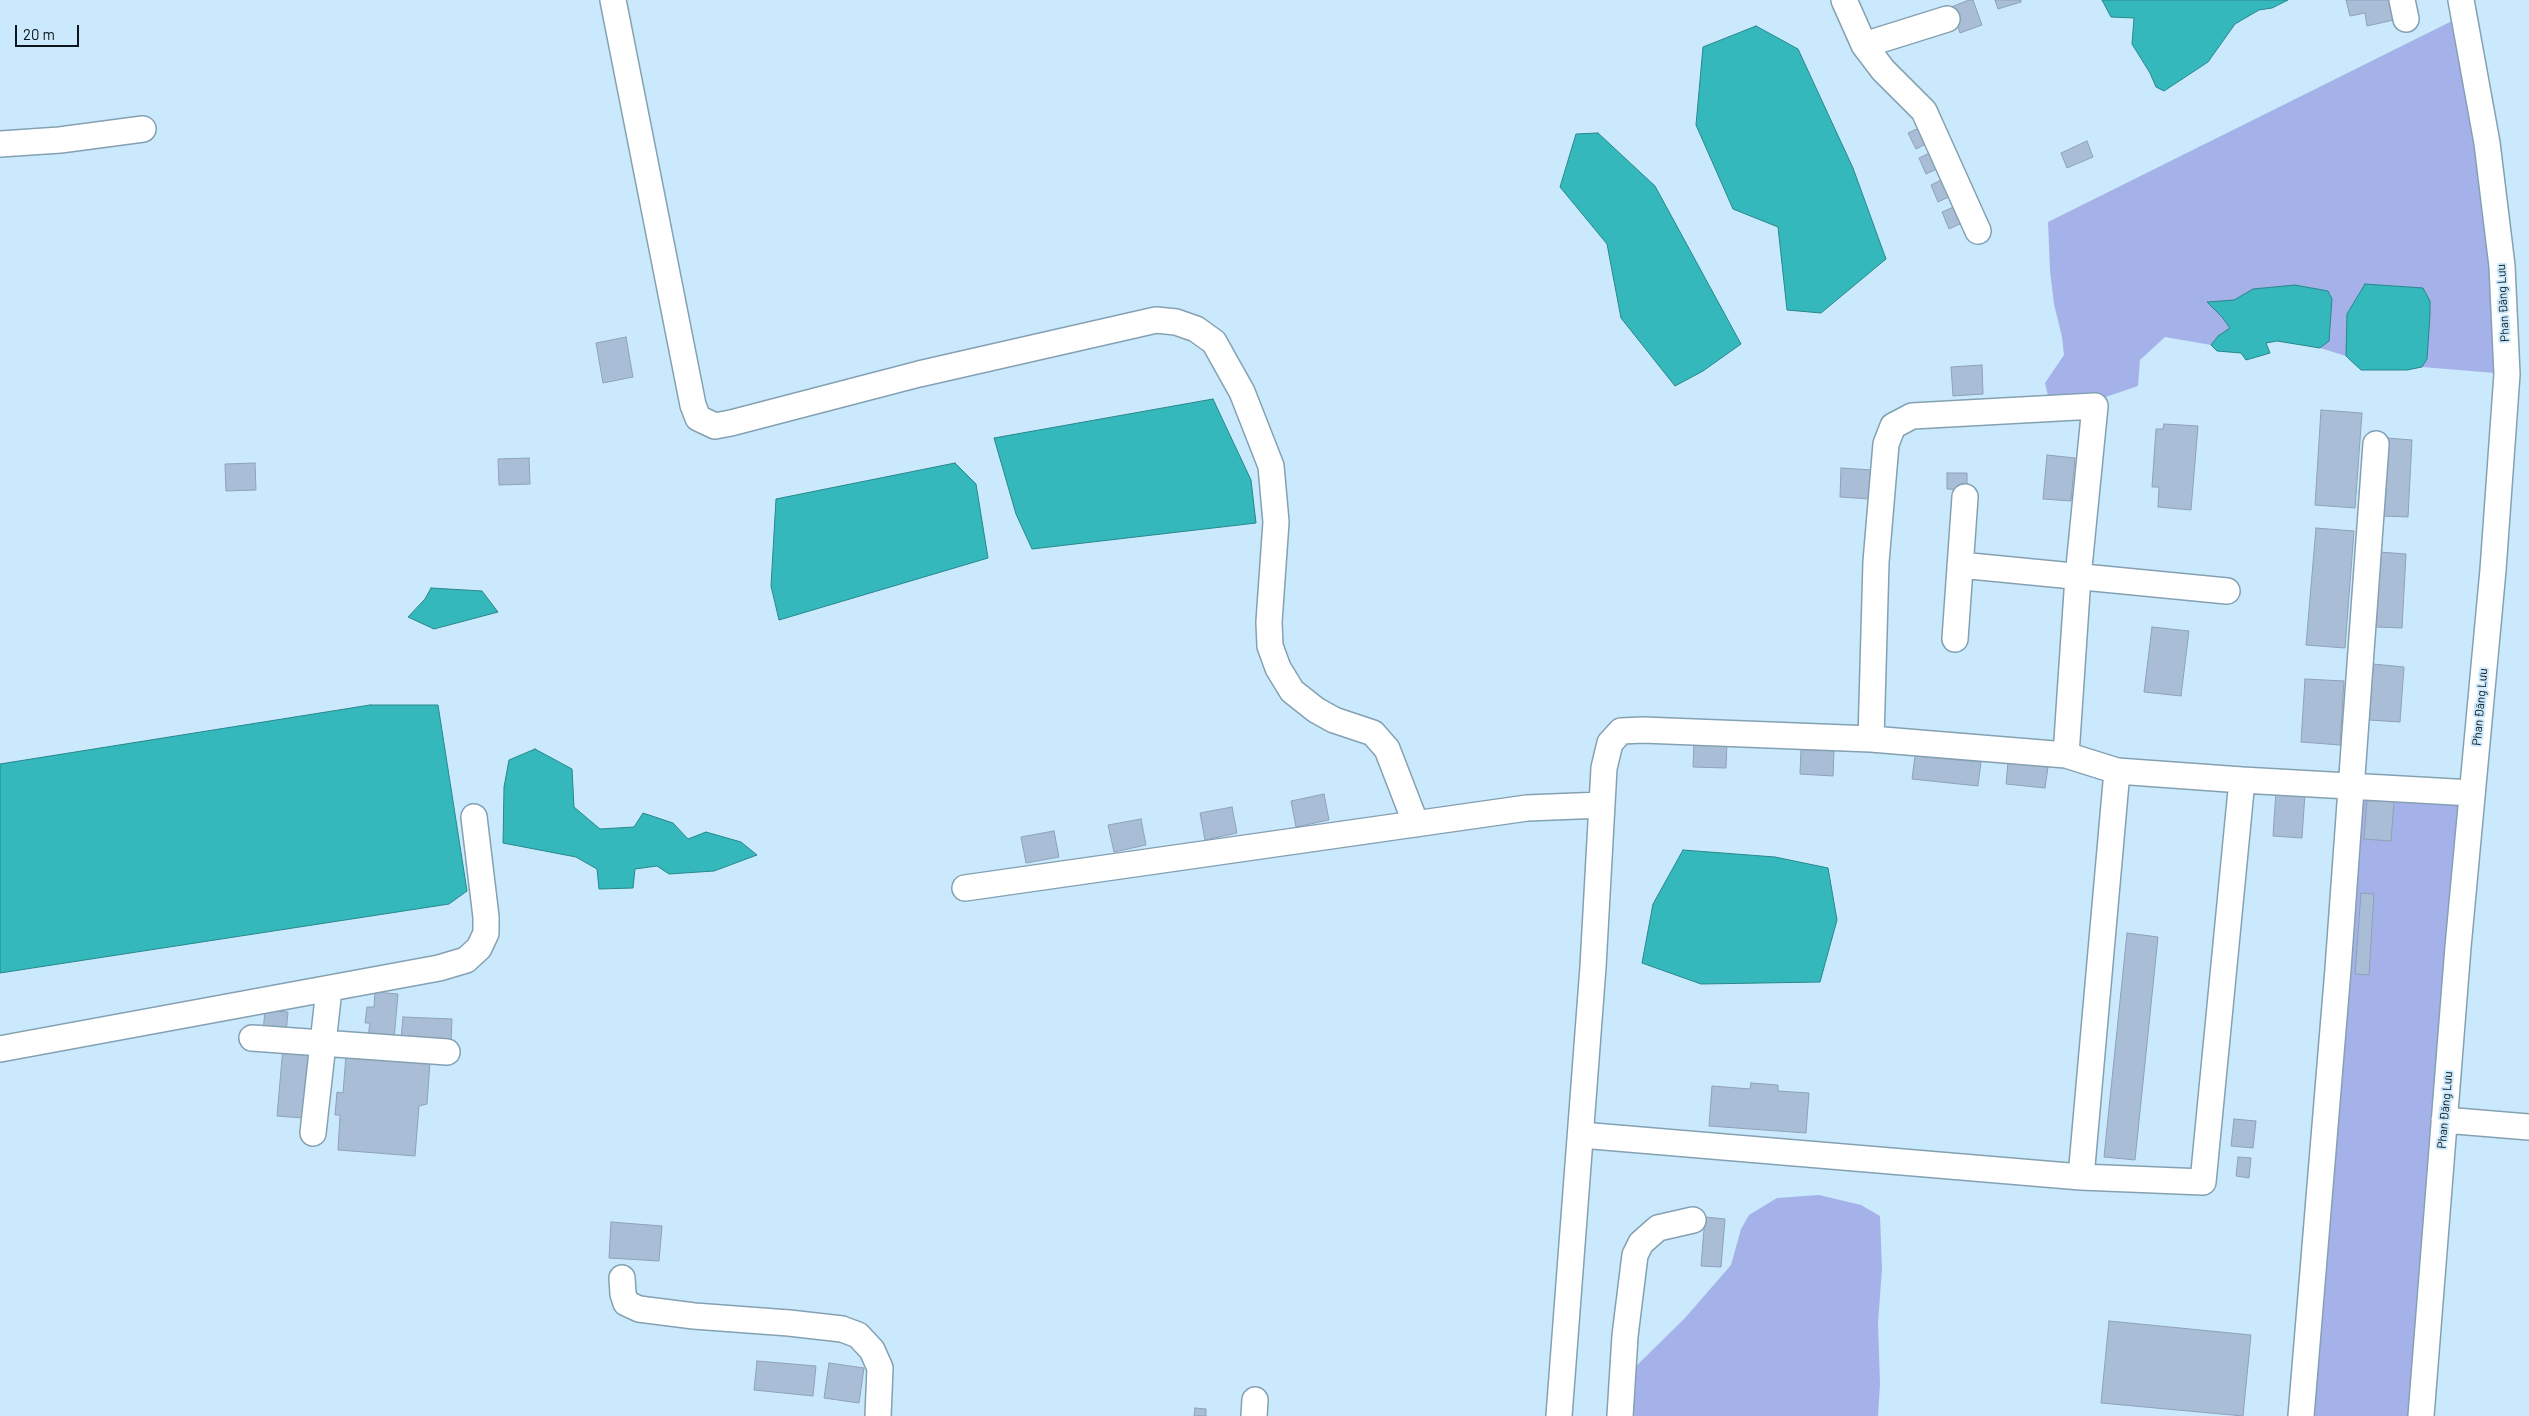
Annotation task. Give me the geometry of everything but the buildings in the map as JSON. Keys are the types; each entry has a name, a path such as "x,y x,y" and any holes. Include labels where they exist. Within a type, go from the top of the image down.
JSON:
{"street":[{"path":"613,0 693,405 698,418 715,426 731,423 919,374 1156,320 1176,322 1196,329 1214,342 1242,392 1271,466 1276,522 1269,622 1270,646 1278,668 1292,691 1316,710 1334,720 1373,733 1387,749 1416,824"},
{"path":"1844,0 1864,46 1882,70 1924,111 1978,231"},
{"name":"Phan Đăng Lưu","path":"2421,1416 2444,1120 2493,570 2507,374 2502,266 2487,143 2461,0"},
{"path":"1864,46 1947,19"},
{"path":"0,144 60,140 143,129"},
{"path":"1871,739 1876,562 1886,444 1893,426 1912,416 2095,406 2078,577 2066,755"},
{"path":"2301,1416 2338,969 2376,444"},
{"path":"1955,639 1965,497"},
{"path":"1960,565 2227,591"},
{"path":"1559,1416 1581,1136 1604,768 1610,743 1621,731 1871,739 2066,755 2117,771 2472,793"},
{"path":"2081,1177 2117,771"},
{"path":"1581,1136 2081,1177 2203,1182 2242,780"},
{"path":"965,888 1527,808 1602,805"},
{"path":"0,1049 439,968 466,960 479,948 486,933 486,917 474,817"},
{"path":"313,1133 329,989"},
{"path":"252,1038 447,1052"},
{"path":"2444,1120 2529,1127"},
{"path":"1620,1416 1625,1336 1636,1255 1641,1244 1658,1228 1692,1220"},
{"path":"622,1278 622,1294 626,1303 639,1309 694,1316 789,1323 842,1330 858,1335 872,1350 880,1368 878,1416"}],"shaded area":[{"path":"2102,0 2288,0 2272,8 2259,10 2235,24 2208,62 2164,91 2156,87 2150,73 2132,44 2134,18 2111,17"},
{"path":"2452,21 2476,149 2490,267 2495,373 2422,367 2407,370 2361,370 2346,356 2320,348 2277,341 2266,343 2270,353 2246,360 2241,353 2217,351 2211,345 2165,337 2140,360 2138,386 2094,401 2050,404 2045,383 2064,355 2050,271 2048,222"},
{"path":"1756,26 1798,49 1853,168 1886,259 1821,313 1787,310 1778,227 1733,209 1696,125 1703,47"},
{"path":"1598,133 1655,186 1741,344 1703,371 1675,386 1621,318 1607,244 1560,187 1576,134"},
{"path":"2365,284 2423,288 2430,301 2430,315 2427,359 2422,367 2407,370 2361,370 2346,356 2347,314"},
{"path":"2295,285 2328,291 2332,299 2329,341 2320,348 2277,341 2266,343 2270,353 2246,360 2241,353 2217,351 2211,345 2218,336 2230,328 2207,302 2234,300 2253,289"},
{"path":"1213,399 1251,480 1256,523 1032,549 1016,514 994,438"},
{"path":"955,463 976,484 988,558 779,620 771,586 776,499"},
{"path":"431,588 482,591 498,612 434,629 408,617 425,599"},
{"path":"370,705 438,705 467,891 449,904 0,973 0,764"},
{"path":"535,749 572,769 574,807 600,829 634,827 643,813 673,823 688,839 706,832 741,842 757,855 714,871 669,874 657,866 635,869 633,888 599,889 597,869 576,857 503,843 504,787 509,760"},
{"path":"2354,791 2460,798 2409,1416 2306,1416"},
{"path":"1683,850 1775,857 1828,868 1837,920 1820,982 1701,984 1642,963 1653,904"},
{"path":"1819,1195 1861,1205 1880,1216 1882,1269 1878,1323 1880,1384 1878,1416 1624,1416 1626,1376 1685,1318 1731,1265 1741,1229 1749,1215 1777,1198"}]}
